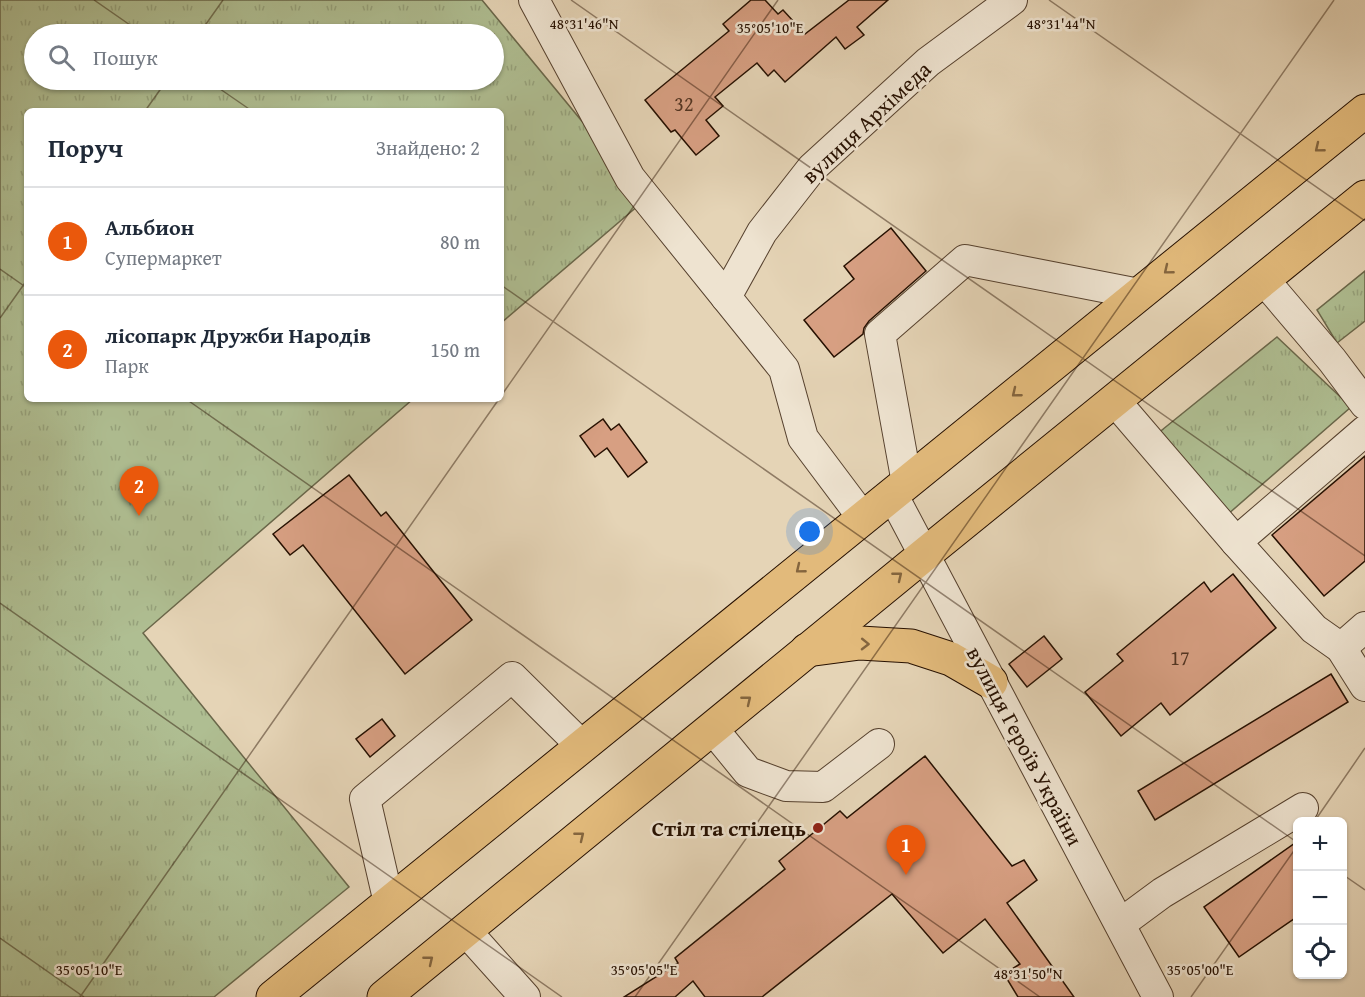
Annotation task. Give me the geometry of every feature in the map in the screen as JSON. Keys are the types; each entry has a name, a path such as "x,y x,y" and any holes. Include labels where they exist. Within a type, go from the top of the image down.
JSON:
{"main road":[{"path":"273,997 1365,111"},
{"path":"384,997 1365,197"},
{"path":"807,650 860,643 911,646 951,659 991,682"}],"street":[{"path":"534,0 630,178 784,369 803,438 863,518"},
{"name":"вулиця Архімеда","path":"726,297 762,232 812,168 928,62 1012,0"},
{"name":"вулиця Героїв України","path":"1139,294 965,260 880,334 899,489 924,555 1158,997"},
{"path":"1264,280 1332,360 1365,404"},
{"path":"1115,401 1314,629 1341,648 1365,686"},
{"path":"1236,542 1365,431"},
{"path":"1341,648 1365,627"},
{"path":"388,903 365,799 512,677 582,746"},
{"path":"712,728 748,772 786,786 823,787 879,744"},
{"path":"1120,924 1162,893 1303,808"},
{"path":"465,930 525,997"}],"green space":[{"path":"0,0 482,0 502,24 24,24 24,90 504,90 504,27 646,199 504,320 504,108 24,108 24,402 410,402 143,633 349,887 214,997 0,997"},
{"path":"1365,271 1365,321 1337,343 1317,310"},
{"path":"1277,337 1351,407 1227,515 1157,434"}],"building":[{"path":"751,0 765,0 778,14 783,10 805,34 849,0 888,0 857,27 864,35 845,49 836,37 785,82 774,70 768,76 757,63 715,97 723,106 706,120 719,136 696,155 675,130 671,132 645,100 729,31 723,24"},
{"path":"891,228 926,271 869,321 863,334 834,357 804,320 854,279 844,266"},
{"path":"603,419 611,430 619,424 647,462 628,477 607,448 595,457 580,436"},
{"path":"1365,456 1365,561 1324,596 1272,535"},
{"path":"349,475 381,516 386,512 472,620 405,674 303,545 290,555 273,534"},
{"path":"1233,574 1276,628 1170,715 1161,703 1121,736 1085,692 1123,661 1117,654 1204,582 1211,592"},
{"path":"1044,636 1062,659 1027,687 1009,664"},
{"path":"1331,674 1348,702 1155,820 1138,791"},
{"path":"382,719 395,736 370,757 356,739"},
{"path":"925,756 1012,866 1024,860 1037,880 1007,903 1074,997 1018,997 1004,974 1020,964 985,919 943,953 892,894 762,997 705,997 693,981 675,997 624,997 678,963 675,958 785,869 779,861 840,811 847,818"},
{"path":"1293,845 1293,919 1239,957 1204,907"}],"place":[{"name":"лісопарк Дружби Народів","path":"139,516"},
{"name":"Стіл та стілець","path":"818,828"},
{"name":"Альбион","path":"906,875"}]}
